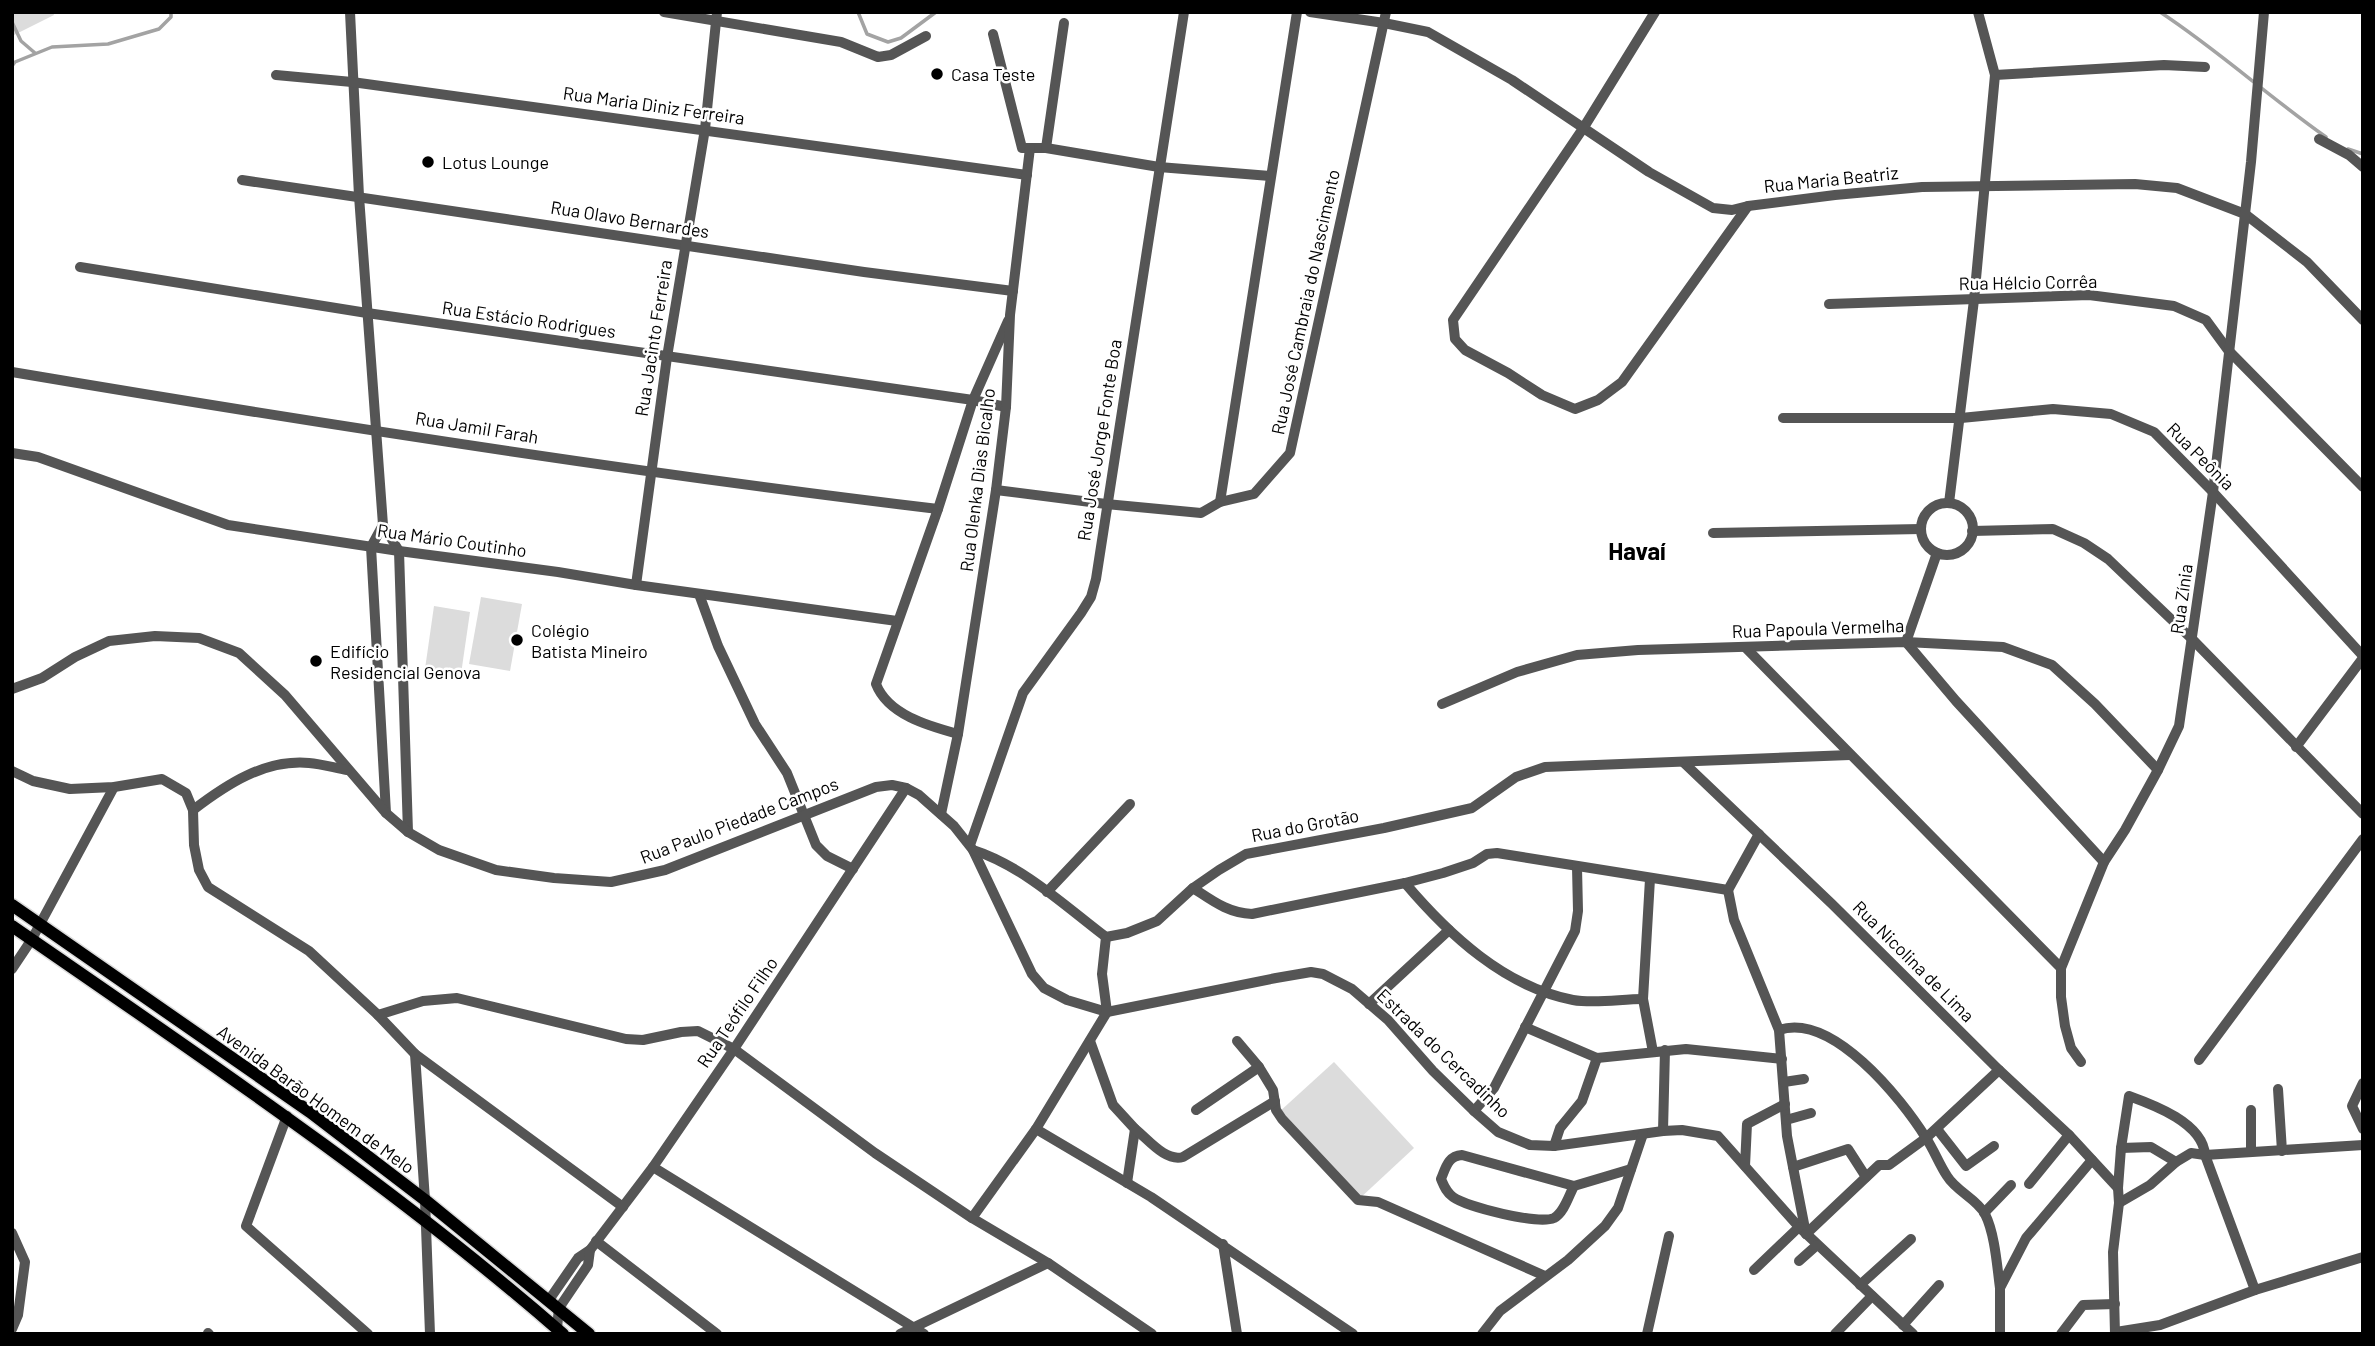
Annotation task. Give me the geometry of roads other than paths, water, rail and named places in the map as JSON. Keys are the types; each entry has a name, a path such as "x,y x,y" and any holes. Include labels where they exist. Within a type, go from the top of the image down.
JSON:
{"main road":[{"name":"Avenida Barão Homem de Melo","path":"12,905 310,1112 425,1200 589,1334"},
{"name":"Avenida Barão Homem de Melo","path":"12,926 287,1116 425,1221 560,1331"},
{"path":"287,1116 296,1108 310,1112"}],"street":[{"path":"350,12 359,196 383,525 399,551 408,832"},
{"path":"664,12 717,16 845,43 878,57 891,55 926,36"},
{"name":"Rua José Jorge Fonte Boa","path":"971,847 1023,693 1091,597 1096,579 1184,12"},
{"path":"1220,502 1297,12"},
{"name":"Rua Maria Beatriz","path":"1310,12 1385,18 1428,32 1512,80 1649,172 1713,208 1732,210 1922,187 2145,185 2177,188 2245,215 2307,262 2363,320"},
{"path":"1655,12 1584,127 1453,320 1455,339 1465,350 1542,395 1575,409 1598,400 1622,382 1748,206"},
{"path":"1949,503 1974,300 1995,75 1978,12"},
{"name":"Rua Zínia","path":"2081,1062 2071,1048 2065,1026 2061,968 2104,862 2125,830 2179,726 2213,492 2245,215 2264,12"},
{"name":"Rua Jacinto Ferreira","path":"636,585 667,357 705,129 717,16"},
{"name":"Rua José Cambraia do Nascimento","path":"996,490 1201,513 1220,502 1254,494 1290,453 1385,18"},
{"path":"1046,148 1064,23"},
{"path":"993,34 1026,148 1046,148 1159,167 1270,176"},
{"path":"1995,75 2164,65 2205,67"},
{"name":"Rua Maria Diniz Ferreira","path":"276,75 352,82 705,129 1027,175"},
{"path":"2319,139 2349,155 2363,167"},
{"name":"Rua Olenka Dias Bicalho","path":"941,814 958,734 996,490 1006,407 1010,315 1027,175 1026,148"},
{"name":"Rua Olavo Bernardes","path":"242,180 1013,291"},
{"name":"Rua Estácio Rodrigues","path":"80,267 367,313 973,400 1006,407"},
{"name":"Rua Hélcio Corrêa","path":"1829,304 2089,296 2175,306 2206,320 2228,350 2363,487"},
{"path":"958,734 927,725 903,713 880,694 876,684 938,509 973,400 1010,315"},
{"name":"Rua Jamil Farah","path":"12,372 241,411 377,429 651,472 938,509"},
{"name":"Rua Peônia","path":"1783,418 1961,418 2053,409 2111,414 2154,432 2213,492 2363,657"},
{"name":"Rua Mário Coutinho","path":"12,453 38,457 228,525 898,621"},
{"path":"1949,503 1964,509 1972,523 1972,531 1960,551 1952,554 1937,553 1925,543 1921,529 1923,518 1938,504 1949,503"},
{"path":"383,525 371,547 386,813"},
{"path":"1713,533 1921,529"},
{"path":"1972,531 2053,529 2084,542 2108,559 2193,640 2363,814"},
{"path":"1937,553 1906,642 1956,701 2104,862"},
{"path":"699,594 727,665 755,724 787,773 816,845 827,856 852,869"},
{"name":"Rua Paulo Piedade Campos","path":"12,689 42,678 75,657 109,641 155,636 199,638 239,653 285,695 347,770 386,813 408,832 439,850 496,870 611,882 665,870 876,787 892,785 906,788"},
{"name":"Rua Papoula Vermelha","path":"1442,704 1517,672 1577,654 1906,642 2003,648 2052,665 2095,704 2158,770"},
{"path":"1745,647 2061,968"},
{"path":"2297,747 2363,657"},
{"name":"Rua do Grotão","path":"1106,937 1128,933 1157,921 1194,888 1246,854 1472,808 1516,777 1545,767 1850,755"},
{"path":"193,810 221,789 268,765 308,762 347,770"},
{"name":"Rua Nicolina de Lima","path":"1683,762 2069,1135 2118,1188"},
{"path":"12,771 33,781 69,789 114,787 162,779 186,793 193,810 194,845 199,870 208,887 309,951 378,1015 415,1054 623,1207"},
{"path":"12,969 32,939 114,787"},
{"name":"Estrada do Cercadinho","path":"906,788 919,795 941,814 971,847 1032,974 1044,988 1067,1000 1107,1012 1214,989 1311,972 1323,974 1352,989 1388,1020 1474,1111 1498,1132 1530,1145 1554,1146 1663,1131 1682,1130 1718,1136 1802,1231 1913,1334"},
{"name":"Rua Teófilo Filho","path":"554,1304 588,1265 593,1245 653,1167 734,1049 906,788"},
{"path":"1047,892 1130,804"},
{"path":"1759,834 1728,890 1734,920 1779,1030 1786,1120 1802,1231"},
{"path":"2199,1060 2363,839"},
{"path":"971,847 991,856 1047,892 1106,937 1102,974 1107,1012 1036,1129 972,1218"},
{"path":"1194,888 1223,908 1252,914 1405,883 1443,873 1473,863 1488,854 1497,853 1728,890"},
{"path":"1474,1111 1493,1088 1575,931 1578,911 1577,867"},
{"path":"1650,879 1643,999 1653,1052"},
{"path":"1405,883 1430,913 1449,930 1501,971 1542,992 1576,1000 1643,999"},
{"path":"1369,1004 1449,930"},
{"path":"378,1015 423,1002 457,998 626,1039 643,1041 681,1031 698,1031 734,1049 875,1153 972,1218 1048,1263 1152,1334"},
{"path":"1779,1030 1797,1026 1818,1031 1850,1050 1883,1083 1926,1138 1948,1178 1984,1213 1995,1252 2000,1288 2000,1334"},
{"path":"1525,1027 1597,1058 1686,1049 1782,1059"},
{"path":"1090,1041 1113,1105 1135,1129 1169,1157 1183,1157 1275,1101"},
{"path":"1237,1041 1259,1067 1273,1090 1282,1119 1358,1200 1378,1202 1545,1276"},
{"path":"1663,1131 1665,1050"},
{"path":"415,1054 425,1200 430,1334"},
{"path":"1554,1146 1560,1128 1581,1101 1597,1058"},
{"path":"1196,1110 1259,1067"},
{"path":"1754,1270 1879,1165 1889,1165 1937,1129 1998,1069"},
{"path":"1784,1082 1804,1079"},
{"path":"2363,1083 2352,1106 2363,1129"},
{"path":"2278,1089 2282,1151"},
{"path":"2255,1290 2206,1155 2205,1145 2187,1125 2168,1111 2129,1096 2121,1148 2119,1203 2113,1252 2115,1333 2160,1325 2255,1290 2363,1257"},
{"path":"1745,1166 1747,1124 1785,1104"},
{"path":"2251,1110 2251,1152"},
{"path":"1786,1120 1811,1114"},
{"path":"287,1116 246,1226 368,1334"},
{"path":"1036,1129 1223,1244 1353,1334"},
{"path":"1127,1183 1135,1129"},
{"path":"1937,1129 1966,1166 1994,1146"},
{"path":"1482,1334 1500,1311 1568,1260 1605,1226 1618,1208 1643,1134"},
{"path":"2029,1184 2069,1135"},
{"path":"2119,1203 2150,1185 2176,1162 2191,1153 2206,1155 2363,1145"},
{"path":"2121,1148 2151,1147 2176,1162"},
{"path":"1793,1167 1848,1149 1866,1177"},
{"path":"1574,1186 1560,1213 1553,1218 1542,1220 1514,1217 1454,1198 1445,1189 1441,1179 1449,1160 1462,1155 1574,1186 1631,1169"},
{"path":"2000,1288 2026,1238 2092,1160"},
{"path":"653,1167 920,1331"},
{"path":"1984,1213 2011,1185"},
{"path":"12,1233 25,1262 18,1315 12,1329"},
{"path":"1647,1334 1669,1236"},
{"path":"1860,1285 1911,1239"},
{"path":"1223,1244 1237,1334"},
{"path":"593,1245 717,1334"},
{"path":"1799,1261 1817,1245"},
{"path":"901,1334 920,1331 1048,1263"},
{"path":"1903,1325 1939,1285"},
{"path":"1835,1334 1872,1296"},
{"path":"554,1304 560,1331"},
{"path":"2061,1334 2083,1305 2115,1304"}],"waterway":[{"path":"12,66 15,62 52,47 108,44 159,29 171,17 171,12"},
{"path":"858,12 867,34 888,42 901,38 936,12"},
{"path":"2160,12 2326,137"},
{"path":"12,22 21,41 35,53"},
{"path":"2348,149 2363,154"},
{"path":"12,238 12,255"}],"place":[{"name":"Casa Teste","path":"937,74"},
{"name":"Lotus Lounge","path":"428,162"},
{"name":"Colégio Batista Mineiro","path":"517,640"},
{"name":"Edifício Residencial Genova","path":"316,661"}],"district":[{"name":"Havaí","path":"1637,550"}]}
